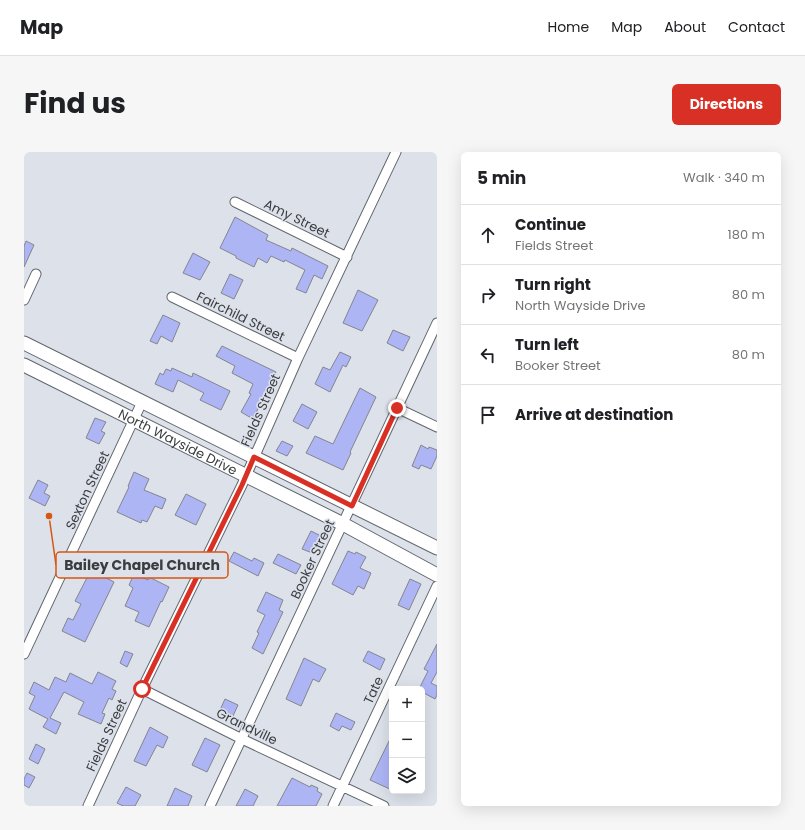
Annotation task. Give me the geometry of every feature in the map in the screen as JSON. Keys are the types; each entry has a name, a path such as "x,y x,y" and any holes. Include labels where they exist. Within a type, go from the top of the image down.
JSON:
{"main road":[{"name":"North Wayside Drive","path":"24,343 437,548"},
{"name":"North Wayside Drive","path":"24,364 343,524 437,575"}],"street":[{"name":"Fields Street","path":"88,806 142,689 246,475 298,358 347,257 394,153"},
{"name":"Amy Street","path":"235,202 347,257"},
{"path":"24,300 36,274"},
{"name":"Fairchild Street","path":"172,297 298,358"},
{"name":"Booker Street","path":"210,806 437,323"},
{"name":"Sexton Street","path":"24,654 142,402"},
{"path":"397,408 437,427"},
{"name":"Tate","path":"333,806 437,586"},
{"name":"Grandville","path":"142,689 242,739 384,806"}],"building":[{"path":"235,217 268,235 266,240 291,251 292,248 328,266 322,279 314,275 306,293 296,289 305,270 285,260 284,262 271,256 267,263 258,258 254,267 220,248"},
{"path":"26,241 34,245 24,267 24,246"},
{"path":"193,253 210,262 200,280 183,273"},
{"path":"230,274 243,280 234,299 221,293"},
{"path":"358,290 378,300 362,331 343,323"},
{"path":"163,315 180,323 172,342 161,336 157,344 150,341"},
{"path":"393,330 410,337 403,351 387,343"},
{"path":"222,346 276,372 253,419 241,412 251,394 249,393 253,384 232,373 235,366 216,356"},
{"path":"340,352 351,357 346,367 343,365 330,392 315,384 323,367 330,370"},
{"path":"172,368 192,377 193,373 230,391 221,410 200,400 204,393 178,380 173,392 155,384 160,373 163,375 166,369 171,371"},
{"path":"360,388 376,397 343,470 306,453 315,436 333,444"},
{"path":"302,404 317,412 308,429 293,421"},
{"path":"95,418 106,422 101,431 105,433 99,444 86,438"},
{"path":"282,441 293,446 287,456 276,451"},
{"path":"421,445 428,449 429,447 437,450 437,456 431,469 421,465 419,469 412,466"},
{"path":"134,472 149,479 144,490 166,499 162,509 155,506 147,522 142,520 141,523 117,512 129,487 128,486"},
{"path":"38,480 48,485 44,493 50,496 45,506 29,498"},
{"path":"186,494 206,504 196,525 175,515"},
{"path":"311,531 323,537 315,554 302,549"},
{"path":"348,551 355,554 356,552 366,557 360,568 371,573 364,589 358,586 353,595 332,584"},
{"path":"234,552 252,561 254,558 264,563 258,576 229,561"},
{"path":"278,554 301,565 296,574 273,563"},
{"path":"91,570 114,582 85,642 62,631 68,618 73,620 81,604 75,601"},
{"path":"134,574 148,580 149,577 169,587 149,627 135,621 139,612 125,606 133,588 129,585"},
{"path":"410,579 421,584 409,610 398,605"},
{"path":"266,592 283,600 279,610 283,612 263,654 252,648 259,633 257,632 265,615 257,611"},
{"path":"437,644 437,672 431,683 437,686 437,695 435,699 425,694 425,686 420,686 428,671 424,669"},
{"path":"125,651 133,654 127,667 120,663"},
{"path":"368,651 385,659 380,670 363,661"},
{"path":"304,658 326,669 319,682 313,679 301,706 286,699"},
{"path":"98,672 116,681 112,689 116,691 112,700 109,698 102,713 105,714 101,724 78,714 84,702 64,692 50,718 61,723 56,734 43,727 48,719 29,709 35,696 29,693 34,682 49,690 55,677 66,682 70,673 92,684"},
{"path":"225,699 238,705 233,716 220,710"},
{"path":"336,713 355,722 351,730 342,726 339,731 330,726"},
{"path":"150,727 168,737 163,748 157,745 146,766 134,761"},
{"path":"205,738 220,745 207,772 192,765"},
{"path":"389,741 389,789 370,780"},
{"path":"36,744 45,749 38,764 29,759"},
{"path":"27,773 35,777 29,788 24,785 24,779"},
{"path":"292,778 310,787 311,785 318,788 317,791 322,794 316,806 277,806"},
{"path":"126,787 141,795 135,806 123,806 117,803"},
{"path":"175,788 192,796 188,806 167,806"},
{"path":"245,789 258,796 253,806 236,806"}],"place":[{"name":"Bailey Chapel Church","path":"49,516"}],"route":[{"path":"142,689 242,485 254,457 352,506 397,408"}]}
